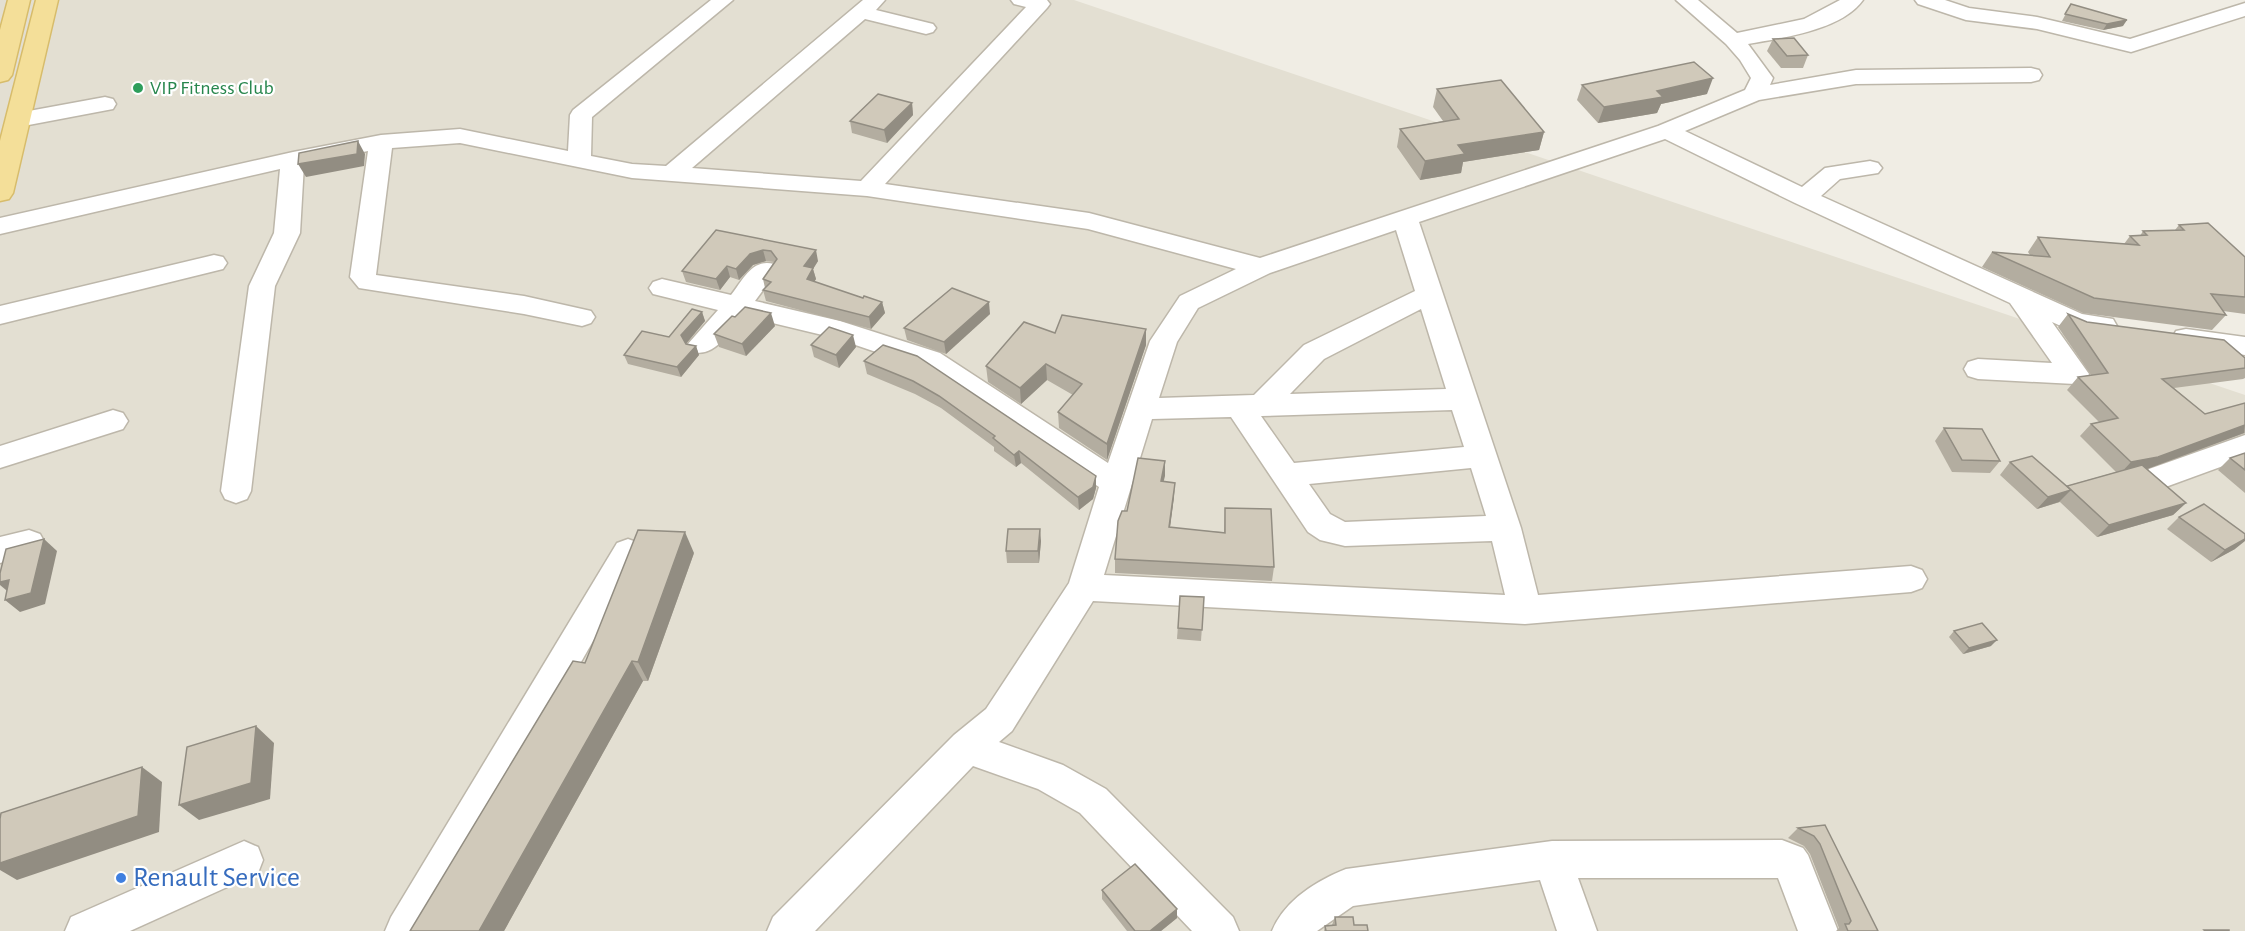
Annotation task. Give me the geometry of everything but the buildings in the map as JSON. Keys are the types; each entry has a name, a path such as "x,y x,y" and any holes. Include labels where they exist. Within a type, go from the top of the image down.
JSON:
{"main road":[{"path":"0,75 19,0"},
{"path":"0,193 47,0"}],"street":[{"path":"579,159 581,115 723,0"},
{"path":"867,189 1040,4 1021,0"},
{"path":"1686,0 1749,56 1762,78 1754,93"},
{"path":"1733,40 1778,32 1824,20 1853,0"},
{"path":"1925,0 1966,14 2037,23 2131,46 2245,9"},
{"path":"673,173 868,6 926,28"},
{"path":"787,931 967,747 999,720 1084,587 1164,341 1190,302 1261,267 1666,131 1754,93 1856,77 2031,75"},
{"path":"18,120 105,104"},
{"path":"1666,131 1804,198 2077,323 2122,329"},
{"path":"0,226 293,159 381,142 460,136 632,171 867,189 1089,221 1261,267"},
{"path":"381,142 363,277 368,282 524,305 582,317"},
{"path":"236,490 262,286 287,233 293,159"},
{"path":"1804,198 1833,173 1870,168"},
{"path":"1406,218 1505,528 1525,610"},
{"path":"0,315 214,263"},
{"path":"701,345 737,306 765,270"},
{"path":"662,288 840,330 930,360 1116,483"},
{"path":"1251,406 1314,352 1430,294"},
{"path":"1978,369 2074,374 2018,296"},
{"path":"2167,335 2245,346"},
{"path":"1141,409 1464,399"},
{"path":"1251,406 1286,475 1319,523 1331,531 1345,534 1505,528"},
{"path":"0,457 113,422"},
{"path":"2160,477 2245,446"},
{"path":"1286,475 1482,456"},
{"path":"405,931 628,552"},
{"path":"1084,587 1525,610 1911,579"},
{"path":"967,747 1050,777 1093,801 1219,931"},
{"path":"1292,931 1304,916 1346,888 1552,860 1782,859 1789,861 1794,868 1818,931"},
{"path":"85,931 244,860"},
{"path":"1552,860 1577,931"}],"shaded area":[{"path":"0,0 1074,0 2245,395 2245,931 0,931"}],"place":[{"name":"VIP Fitness Club","path":"138,88"},
{"name":"Renault Service","path":"121,878"}]}
